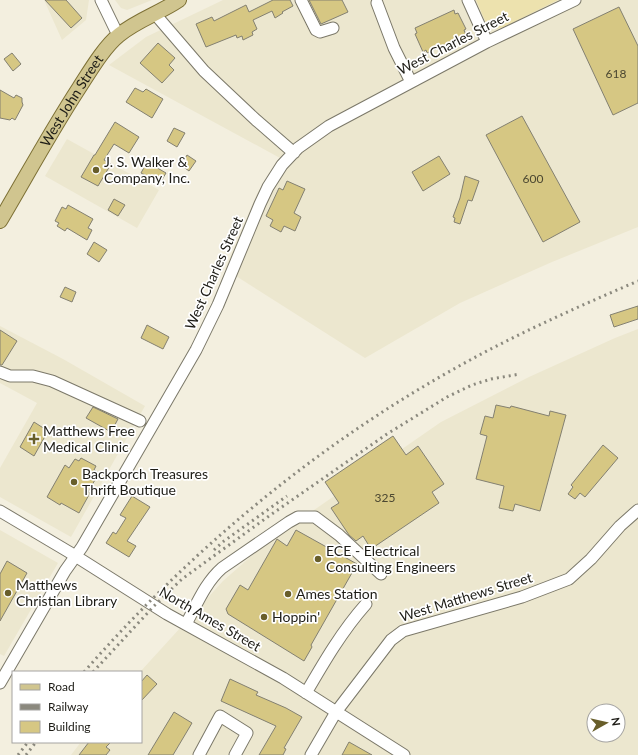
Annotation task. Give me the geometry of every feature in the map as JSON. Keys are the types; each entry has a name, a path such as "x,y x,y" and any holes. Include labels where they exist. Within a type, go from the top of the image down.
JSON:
{"main road":[{"name":"West John Street","path":"0,221 68,104 111,42 118,35 174,3 191,0"}],"street":[{"path":"101,0 118,35"},
{"path":"301,0 316,30 320,32 333,28"},
{"path":"468,0 487,42"},
{"name":"West Charles Street","path":"0,683 196,350 218,305 268,187 282,165 308,140 329,126 487,42 575,0"},
{"path":"377,3 392,42 411,82"},
{"path":"155,14 204,71 294,153"},
{"path":"0,372 10,376 33,376 52,381 140,421"},
{"name":"West Matthews Street","path":"311,755 336,712 391,640 403,631 522,597 569,579 591,559 620,526 638,510"},
{"name":"North Ames Street","path":"0,511 76,556 167,614 283,678 404,755"},
{"path":"186,624 214,576 228,564 298,517 315,517 340,536 381,574"},
{"path":"306,693 348,625 366,604"},
{"path":"199,755 220,716 247,733 235,755"}],"shaded area":[{"path":"44,0 89,0 86,20 62,40"},
{"path":"115,0 152,0 127,10 121,8"},
{"path":"223,0 638,0 638,227 552,262 460,303 365,358 225,269 257,194 280,158 109,65 146,37"},
{"path":"476,0 558,0 504,27 496,29 486,23"},
{"path":"67,139 159,190 137,228 45,176"},
{"path":"0,326 63,359 145,406 71,537 0,497 0,468 37,403 0,383"},
{"path":"638,329 638,755 71,755 80,743 142,743 141,671 223,581 265,544 441,422 529,377"},
{"path":"0,530 58,563 4,656 0,654"}],"building":[{"path":"45,0 66,0 82,18 71,28"},
{"path":"273,0 290,0 293,6 275,18 272,11 253,20 257,29 252,32 253,35 243,40 242,36 237,38 236,35 206,47 196,24 212,17 214,21 246,5 249,12"},
{"path":"309,0 342,0 348,12 321,24"},
{"path":"619,7 638,46 638,103 613,115 573,29"},
{"path":"454,10 455,14 458,13 466,29 464,30 466,35 427,53 426,50 423,52 415,34 417,33 415,28"},
{"path":"158,43 175,58 169,65 174,70 162,83 140,63"},
{"path":"12,53 21,64 13,71 4,59"},
{"path":"135,88 143,92 146,89 163,99 152,118 126,102"},
{"path":"0,90 14,98 16,95 22,98 23,105 15,120 12,118 10,120 0,118"},
{"path":"522,116 580,222 543,242 486,135"},
{"path":"115,122 139,137 129,153 114,144 104,160 111,164 98,186 81,177"},
{"path":"174,128 185,133 177,147 167,141"},
{"path":"187,155 196,161 189,171 181,165"},
{"path":"439,156 450,174 423,191 412,172"},
{"path":"147,162 166,173 160,183 141,173"},
{"path":"465,176 479,181 472,201 468,200 460,224 454,222 455,218 453,217 460,198"},
{"path":"287,181 305,189 294,213 301,217 295,231 284,226 281,232 270,226 273,220 266,216 279,188 283,190"},
{"path":"114,199 125,205 118,216 108,210"},
{"path":"68,205 93,219 88,228 92,230 87,240 67,228 65,231 57,226 59,223 55,221 62,207 66,209"},
{"path":"94,242 107,250 99,262 87,254"},
{"path":"65,287 76,292 72,302 60,297"},
{"path":"638,306 638,319 614,327 610,315"},
{"path":"147,325 169,337 163,349 141,338"},
{"path":"0,330 17,341 2,365 0,365"},
{"path":"496,405 510,408 511,406 549,416 550,411 566,415 540,511 515,504 513,511 499,508 504,486 476,479 487,436 480,434 485,416 493,418"},
{"path":"93,407 118,419 111,432 86,418"},
{"name":"Matthews Free Medical Clinic","path":"34,422 48,431 34,456 20,447"},
{"path":"393,436 406,455 418,446 444,484 432,492 439,503 371,549 363,536 356,541 349,535 331,508 339,503 325,482"},
{"path":"603,445 618,458 585,497 580,493 575,499 568,494 573,487 571,485"},
{"name":"Backporch Treasures Thrift Boutique","path":"81,458 96,466 94,470 99,473 88,492 90,493 79,513 61,503 60,505 47,497 65,465 69,468 75,459 79,461"},
{"path":"132,496 150,507 127,541 136,546 129,557 106,543 113,532 116,534 126,518 120,515"},
{"name":"Ames Station","path":"296,530 357,564 311,645 312,647 304,661 228,614 226,609 240,585 248,590 277,539 287,546"},
{"name":"Matthews Christian Library","path":"7,561 27,573 0,621 0,574"},
{"path":"147,675 157,684 142,700 142,681"},
{"path":"230,679 258,692 256,695 286,708 302,717 284,748 286,749 283,755 259,755 276,726 221,701"},
{"path":"174,712 192,723 173,755 148,755"},
{"path":"349,742 372,755 342,755"},
{"path":"88,743 110,743 106,747 110,750 106,755 79,755"}],"railway":[{"path":"85,671 166,585 210,544 255,505 302,468 351,433 401,400 452,370 544,323 638,281"},
{"path":"94,671 154,606 182,579 269,516 387,434 447,397 472,385 491,379 520,374"},
{"path":"214,550 224,541 287,496"},
{"path":"18,755 27,743"},
{"path":"26,755 35,743"}],"place":[{"name":"J. S. Walker & Company, Inc.","path":"96,170"},
{"name":"Matthews Free Medical Clinic","path":"34,439"},
{"name":"Backporch Treasures Thrift Boutique","path":"74,482"},
{"name":"ECE - Electrical Consulting Engineers","path":"318,559"},
{"name":"Matthews Christian Library","path":"8,593"},
{"name":"Ames Station","path":"288,594"},
{"name":"Hoppin'","path":"264,617"}]}
